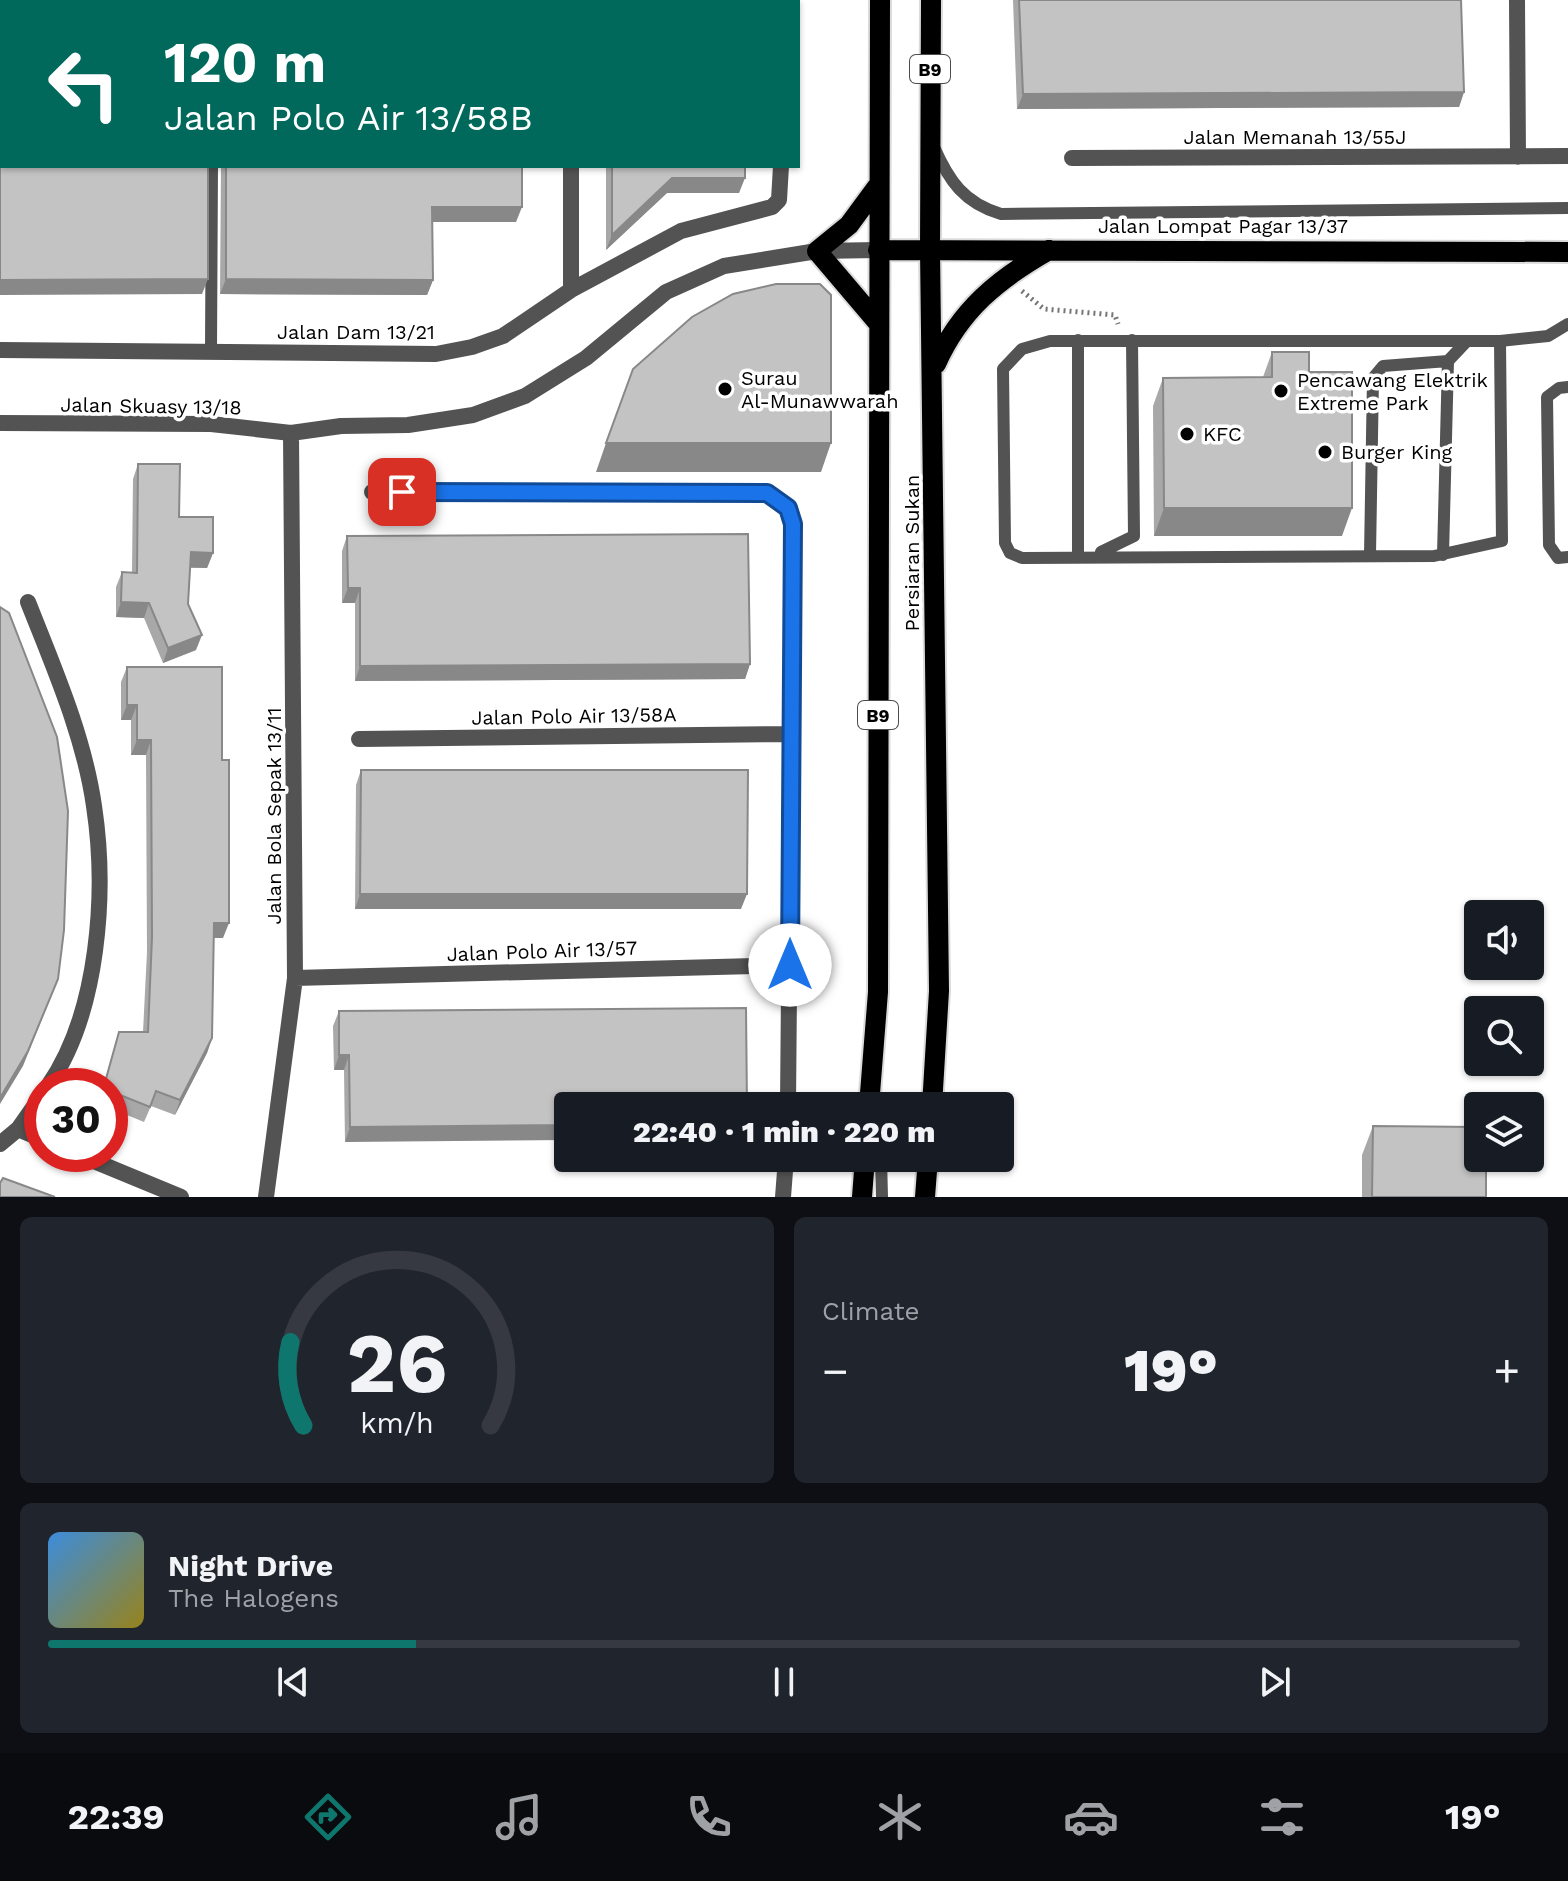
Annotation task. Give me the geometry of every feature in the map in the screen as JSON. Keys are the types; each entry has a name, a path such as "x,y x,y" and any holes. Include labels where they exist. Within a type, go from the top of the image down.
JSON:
{"main road":[{"name":"Persiaran Sukan","path":"870,1092 878,992 877,187 880,0"},
{"name":"Persiaran Sukan","path":"931,0 929,137 939,991 933,1092"},
{"path":"877,187 849,225 817,251 879,324"},
{"name":"Jalan Lompat Pagar 13/37","path":"878,250 1568,252"},
{"path":"934,369 949,336 971,307 994,285 1049,250"},
{"path":"862,1197 864,1172"},
{"path":"925,1197 927,1172"}],"street":[{"path":"1517,0 1518,157"},
{"name":"Jalan Memanah 13/55J","path":"1072,158 1568,156"},
{"path":"571,168 571,290"},
{"name":"Jalan Dam 13/21","path":"0,350 436,354 472,347 503,336 571,290 681,231 772,207 779,200 781,168"},
{"name":"Jalan Skuasy 13/18","path":"0,423 211,424 291,433 341,426 408,425 473,415 525,396 586,358 666,292 724,266 817,251 878,250"},
{"name":"Jalan Bola Sepak 13/11","path":"266,1197 295,978 291,433"},
{"path":"372,492 767,493 788,508 793,524 788,1092"},
{"path":"28,602 70,710 94,806 98,872 96,945 82,1014 56,1068"},
{"name":"Jalan Polo Air 13/58A","path":"359,739 790,734"},
{"name":"Jalan Polo Air 13/57","path":"295,978 790,965"},
{"path":"0,1144 24,1120"},
{"path":"18,1129 24,1132"},
{"path":"121,1172 181,1197"},
{"path":"783,1197 785,1172"}],"lane":[{"path":"929,137 957,189 979,207 1001,214 1568,208"},
{"path":"211,350 212,168"},
{"path":"1500,341 1502,541 1443,555 1078,555 1022,558 1010,553 1005,543 1003,369 1022,349 1050,341 1078,340 1500,341 1548,336 1568,324"},
{"path":"1078,340 1078,555"},
{"path":"1095,555 1134,536 1127,340"},
{"path":"1443,555 1448,361 1466,342"},
{"path":"1370,555 1373,378 1383,366 1448,361"},
{"path":"1568,387 1559,388 1547,397 1547,412 1549,545 1558,558 1568,557"},
{"path":"881,1172 882,1197"}],"path":[{"path":"1017,284 1024,295 1044,309 1115,315 1127,340"}],"building":[{"path":"1019,0 1461,0 1464,92 1023,94"},
{"path":"0,168 208,168 208,279 0,280"},
{"path":"226,168 522,168 522,207 432,207 433,280 226,279"},
{"path":"612,168 745,168 745,178 672,178 612,235"},
{"name":"Surau Al-Munawwarah","path":"776,284 820,284 831,295 831,443 606,443 633,369 692,317 733,294"},
{"path":"1272,352 1309,352 1309,372 1352,372 1352,508 1164,508 1163,378 1272,377"},
{"path":"138,464 180,464 179,517 213,517 213,553 191,552 188,604 202,635 168,648 149,603 121,602 122,572 137,573"},
{"path":"748,534 750,664 360,666 360,588 348,588 347,536"},
{"path":"0,607 9,613 57,737 68,811 64,930 58,979 28,1051 0,1098"},
{"path":"127,667 222,667 222,760 229,760 229,923 214,923 212,1038 180,1100 156,1091 150,1107 128,1098 128,1068 109,1068 119,1032 148,1032 152,937 151,740 137,740 137,705 127,705"},
{"path":"361,770 748,770 747,894 360,894"},
{"path":"746,1008 747,1092 554,1092 554,1125 350,1127 349,1055 339,1055 339,1011"},
{"path":"1373,1126 1464,1127 1464,1172 1486,1172 1486,1197 1372,1197"},
{"path":"3,1178 55,1197 0,1197"}],"place":[{"name":"Surau Al-Munawwarah","path":"725,389"},
{"name":"Pencawang Elektrik Extreme Park","path":"1281,391"},
{"name":"KFC","path":"1187,434"},
{"name":"Burger King","path":"1325,452"}],"route":[{"path":"402,492 767,493 788,508 793,524 789,658 790,965"}]}
